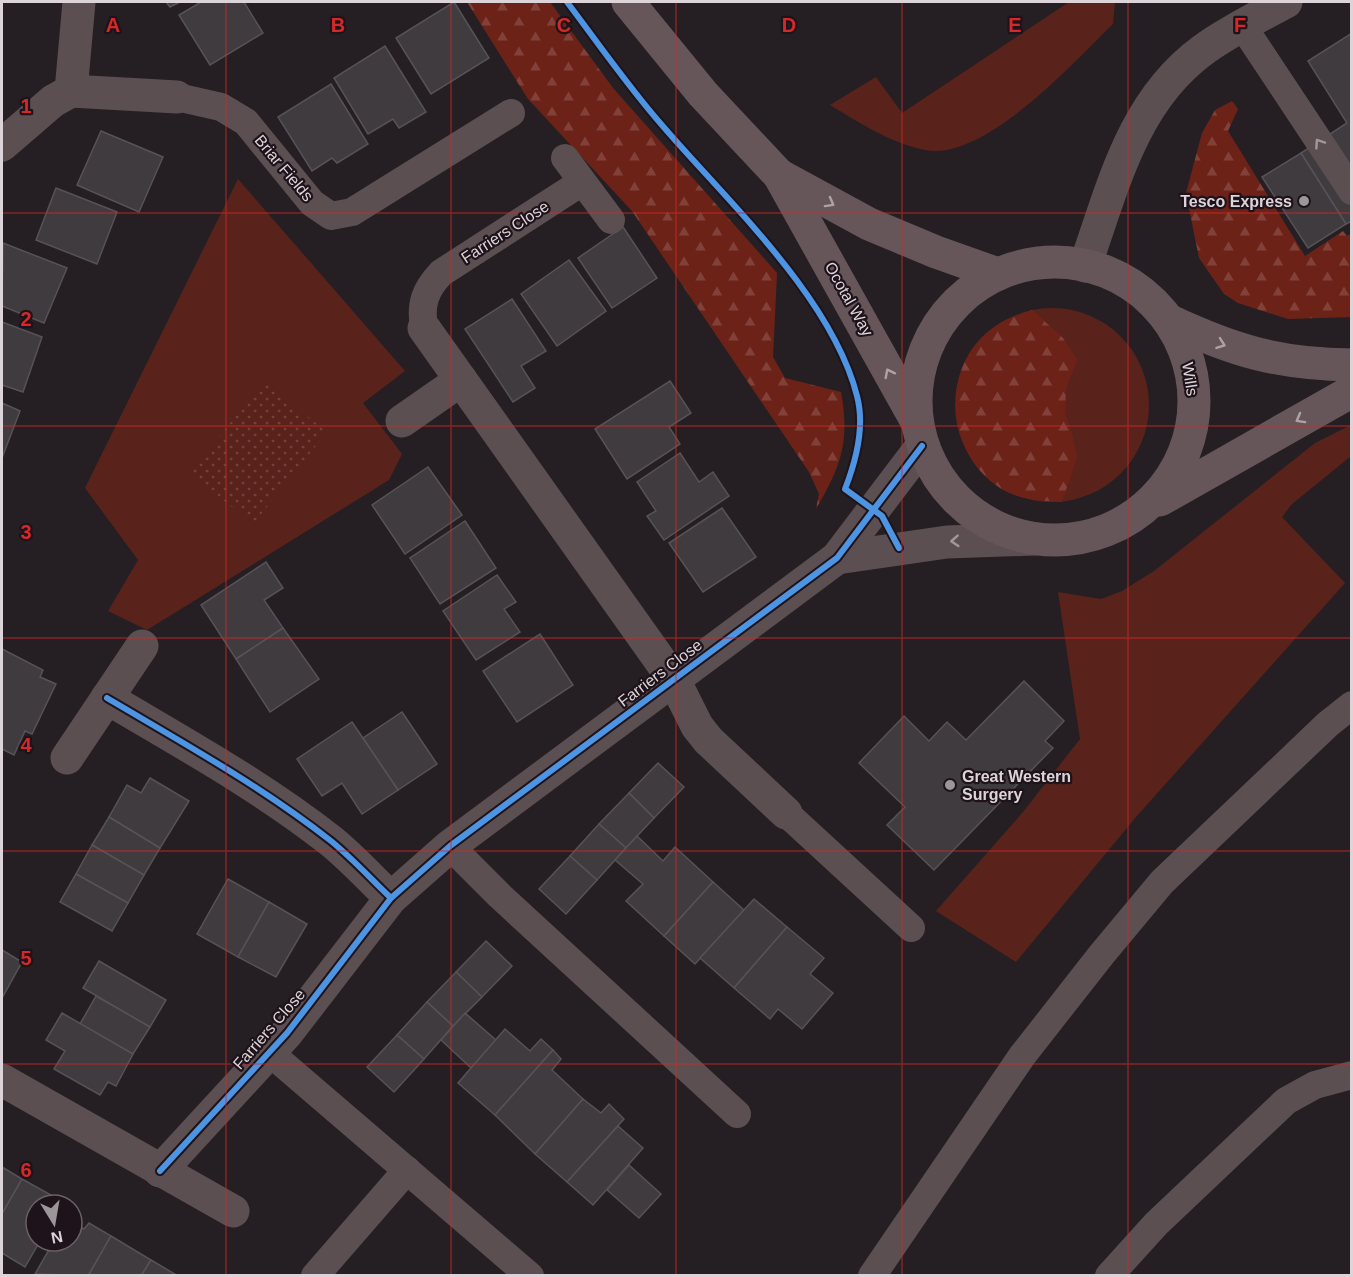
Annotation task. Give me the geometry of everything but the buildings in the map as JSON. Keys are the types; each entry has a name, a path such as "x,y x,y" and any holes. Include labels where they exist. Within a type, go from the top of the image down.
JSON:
{"main road":[{"name":"Ocotal Way","path":"628,2 704,94 779,175 920,435"},
{"name":"Ocotal Way","path":"779,175 869,224 927,249 998,274"},
{"name":"Wills","path":"1041,263 1085,266 1123,280 1140,291 1168,320 1189,363 1194,411 1186,449 1178,467 1168,483 1140,511 1108,529 1090,535 1053,540 1035,539 996,527 962,504 936,474 920,435 919,372 938,327 964,297 998,274 1041,263"},
{"path":"1168,320 1208,339 1252,354 1313,365 1352,365"},
{"path":"1140,511 1352,391"}],"street":[{"path":"2,145 52,101 71,91 79,2"},
{"path":"1085,266 1129,141 1148,106 1181,68 1203,50 1286,2"},
{"name":"Briar Fields","path":"71,91 177,98"},
{"name":"Farriers Close","path":"424,328 674,680 697,726 708,740 786,813"},
{"path":"402,421 461,380"},
{"name":"Farriers Close","path":"160,1171 269,1052 391,898 450,846 837,558 920,435"},
{"name":"Farriers Close","path":"837,558 947,542 1035,539"},
{"path":"67,758 142,646"},
{"path":"107,698 205,756 291,812 333,842 391,898"},
{"path":"2,1080 233,1211"}],"lane":[{"path":"1242,26 1352,191"},
{"name":"Briar Fields","path":"177,98 221,107 246,122 312,203 331,216 352,212 511,113"},
{"path":"565,158 611,220"},
{"name":"Farriers Close","path":"424,328 421,311 423,301 428,288 441,273 582,182"},
{"path":"872,1275 1022,1056 1162,882 1328,724 1352,705"},
{"name":"Farriers Close","path":"786,813 911,928"},
{"path":"450,846 500,896 737,1114"},
{"name":"Farriers Close","path":"269,1052 530,1275"},
{"path":"1109,1275 1156,1224 1286,1101 1315,1084 1352,1075"},
{"path":"315,1275 407,1170"}],"shaded area":[{"path":"1069,2 1115,2 1113,24 1026,106 1000,126 974,141 948,150 925,150 912,147 876,132 830,105 876,77 902,113"},
{"path":"238,179 405,371 363,403 402,454 389,480 147,630 108,611 138,560 85,488"},
{"path":"1042,308 1062,308 1098,319 1121,336 1133,351 1142,368 1149,395 1149,415 1142,442 1133,459 1121,474 1106,486 1089,495 1062,502 1042,502 1006,491 977,467 966,451 959,433 955,415 955,395 966,359 990,330 1006,319 1024,312"},
{"path":"264,381 327,432 253,524 190,473"},
{"path":"1351,425 1351,456 1292,504 1282,517 1345,583 1136,817 1016,962 936,911 1023,812 1080,739 1058,592 1101,599 1122,591 1154,571 1315,443"}],"green space":[{"path":"467,2 550,2 613,88 777,273 773,357 785,378 841,392 844,410 844,440 841,453 832,480 816,509 819,494 809,472 632,211 528,99"},
{"path":"1232,101 1238,109 1228,131 1305,256 1343,231 1347,236 1351,234 1351,317 1288,319 1238,303 1224,294 1199,258 1186,193 1202,133 1215,110"},
{"path":"1032,310 1063,338 1077,360 1066,388 1065,414 1077,457 1062,502 1022,497 1000,488 981,472 967,451 959,428 956,404 958,380 967,358 981,338 1002,322"}],"cycle path":[{"path":"567,2 648,109 774,251 825,322 844,359 859,407 858,443 845,489 882,516 899,548"},
{"path":"160,1171 287,1033 391,898 450,846 837,558 922,446"},
{"path":"107,698 221,766 304,821 354,861 391,898"}],"place":[{"name":"Tesco Express","path":"1304,201"},
{"name":"Great Western Surgery","path":"950,785"}]}
